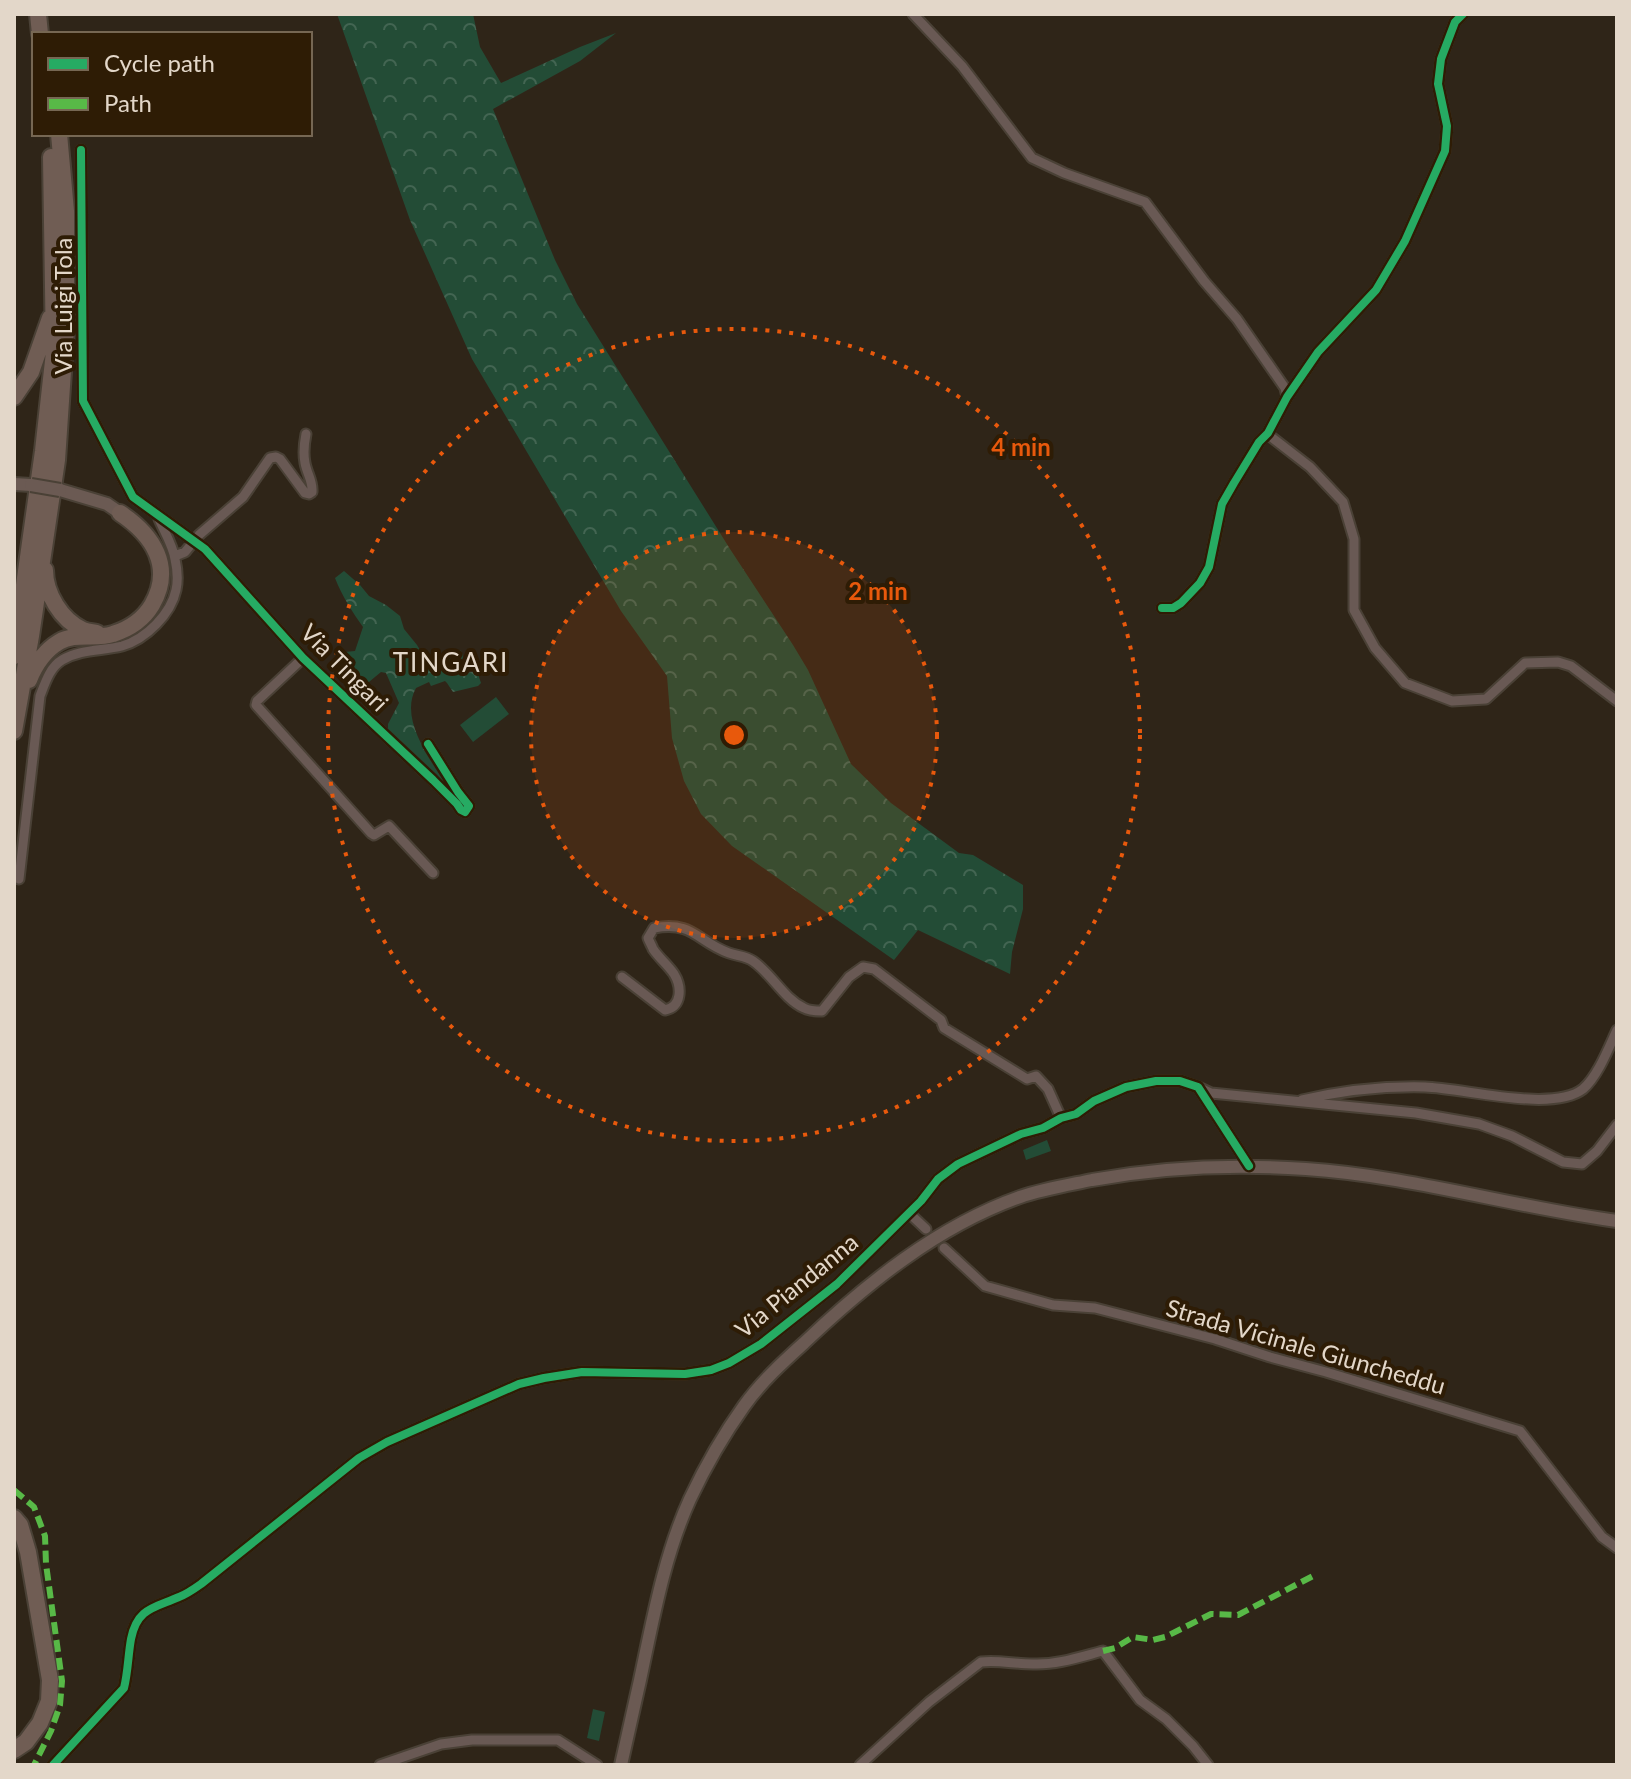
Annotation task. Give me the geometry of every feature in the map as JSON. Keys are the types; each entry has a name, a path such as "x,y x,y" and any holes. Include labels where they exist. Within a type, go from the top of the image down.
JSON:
{"highway":[{"path":"14,656 54,352 50,136"},
{"path":"14,731 57,460 66,327 66,211 59,136"},
{"path":"14,397 31,372 54,301"},
{"path":"14,744 36,664 59,642 72,637 110,635 128,628 146,616 159,594 162,571 153,545 133,522 120,513"},
{"path":"45,536 45,580 52,600 66,618 83,630 110,635"},
{"path":"14,1518 20,1525 28,1552 50,1680 49,1701 40,1723 26,1742 14,1750"}],"main road":[{"path":"14,484 60,490 107,504 120,513"},
{"path":"621,1765 653,1614 678,1532 690,1499 722,1441 744,1405 780,1365 867,1285 937,1238 1021,1197 1138,1172 1202,1167 1309,1169 1382,1177 1617,1221"}],"street":[{"path":"913,14 962,66 1032,158 1145,202 1204,281 1237,319 1285,388 1287,397"},
{"path":"1162,608 1173,608 1181,603 1200,583 1209,567 1222,504 1259,442 1268,433 1287,397 1318,352 1376,290 1405,241 1445,151 1447,126 1438,84 1441,59 1455,22 1463,14"},
{"name":"Via Luigi Tola","path":"81,150 82,395 133,497"},
{"path":"1268,433 1310,467 1343,502 1354,539 1354,610 1375,648 1405,683 1452,701 1486,699 1525,663 1558,662 1571,666 1617,701"},
{"path":"19,879 40,696 47,675 60,661 87,650 124,645 151,630 176,593 175,556 185,552 199,535 243,497 270,458 280,459 305,493 312,492 303,448 306,434"},
{"path":"120,513 133,497"},
{"name":"Via Tingari","path":"133,497 196,541 303,658 465,812 469,806 428,744"},
{"name":"Via Tingari","path":"158,517 175,556"},
{"path":"303,658 257,701 259,711 371,833 374,835 389,826 433,873"},
{"path":"622,977 665,1010 675,1006 680,998 678,982 648,938 654,928 667,926 683,926 727,952 751,959 806,1010 822,1011 849,977 863,967 874,969 941,1020 944,1028 1027,1079 1036,1076 1048,1089 1061,1118"},
{"path":"1295,1102 1327,1094 1417,1087 1541,1100 1566,1097 1583,1089 1597,1071 1617,1030"},
{"name":"Via Piandanna","path":"53,1765 124,1688 137,1618 201,1584 359,1458 387,1442 519,1384 582,1372 685,1374 711,1370 729,1363 761,1344 837,1284 909,1213 938,1179 958,1164 1021,1134 1076,1114 1094,1101 1126,1087 1156,1081 1180,1081 1211,1093 1416,1113 1479,1124 1512,1136 1563,1162 1582,1164 1597,1151 1617,1125"},
{"path":"1198,1087 1249,1166"},
{"path":"909,1213 926,1229"},
{"name":"Strada Vicinale Giuncheddu","path":"944,1248 985,1286 1053,1305 1095,1308 1215,1339 1520,1431 1602,1537 1617,1548"},
{"path":"860,1765 929,1702 981,1662 1049,1663 1103,1651 1140,1700 1166,1719 1208,1765"},
{"path":"380,1765 441,1744 472,1740 558,1740 597,1765"}],"green space":[{"path":"337,14 473,14 480,47 501,83 616,33 580,61 493,109 555,260 577,304 808,670 851,764 891,803 959,853 973,855 1023,885 1023,909 1010,974 918,930 894,960 732,846 701,814 684,781 672,738 667,676 621,611 472,359 410,220"},
{"path":"344,571 369,596 400,616 404,629 429,666 438,665 460,650 463,657 459,671 462,674 477,671 481,683 478,686 453,692 445,681 431,686 429,682 416,688 411,701 415,730 454,796 388,735 388,724 399,703 386,673 381,672 358,691 347,685 348,673 337,667 336,663 345,652 355,651 363,627 335,578"},
{"path":"496,697 509,714 473,742 460,725"},
{"path":"1047,1140 1051,1151 1026,1160 1023,1150"},
{"path":"593,1709 605,1712 599,1741 587,1738"}],"marked path":[{"path":"14,1490 34,1507 45,1536 62,1681 60,1705 34,1765"},
{"path":"1103,1651 1133,1637 1153,1640 1165,1637 1211,1614 1238,1615 1313,1576"}],"cycle path":[{"path":"1162,608 1173,608 1181,603 1200,583 1209,567 1222,504 1234,483 1318,352 1376,290 1405,241 1445,151 1447,126 1438,84 1441,59 1455,22 1463,14"},
{"path":"81,150 83,401 133,497 205,549 303,658 465,812 469,806 428,744"},
{"path":"53,1765 124,1688 131,1639 142,1615 198,1586 359,1458 387,1442 519,1384 544,1378 582,1372 685,1374 711,1370 729,1363 761,1344 837,1284 921,1201 938,1179 958,1164 1021,1134 1076,1114 1094,1101 1126,1087 1156,1081 1180,1081 1198,1087 1249,1166"}],"district":[{"name":"TINGARI","path":"451,662"}]}
